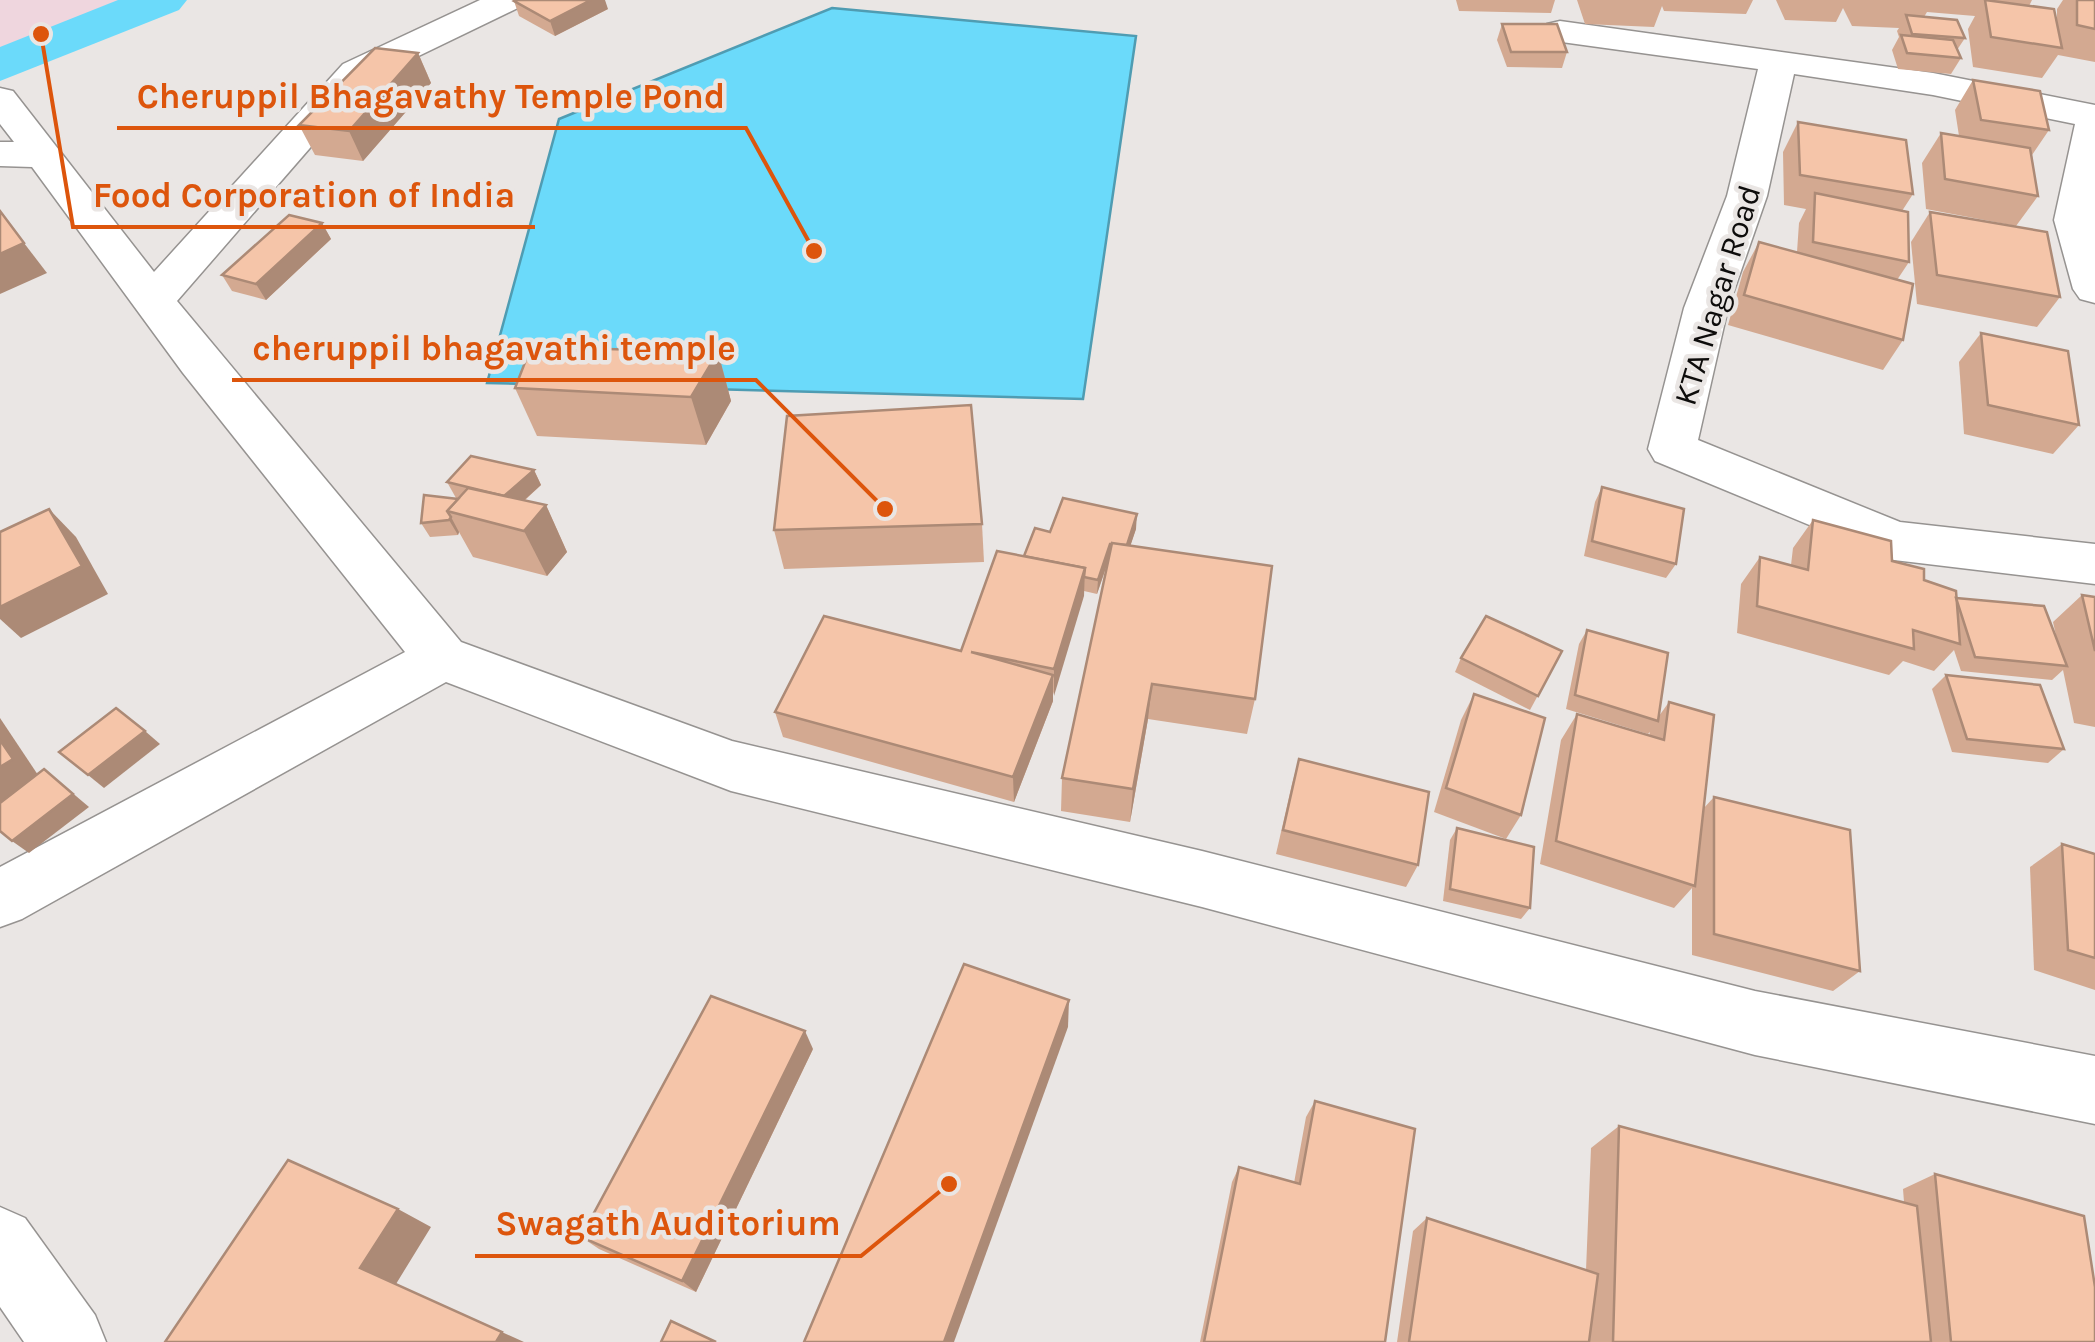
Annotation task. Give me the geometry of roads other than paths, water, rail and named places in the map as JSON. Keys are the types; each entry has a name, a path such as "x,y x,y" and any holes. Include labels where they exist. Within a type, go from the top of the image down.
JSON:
{"street":[{"path":"153,301 356,72 508,0"},
{"path":"1560,32 1933,84 2095,120 2075,220 2095,289"},
{"name":"KTA Nagar Road","path":"1780,61 1748,196 1706,308 1672,448 1894,541 2095,564"},
{"path":"0,98 22,154 153,301 198,362 442,658 731,766 1202,879 1755,1022 2095,1090"},
{"path":"0,899 442,658"},
{"path":"0,1243 68,1342"}],"water":[{"path":"832,8 1136,36 1083,399 487,383 559,119"}],"waterway":[{"path":"0,65 162,0"}],"place":[{"name":"Food Corporation of India","path":"41,34"},
{"name":"Cheruppil Bhagavathy Temple Pond","path":"814,251"},
{"name":"cheruppil bhagavathi temple","path":"885,509"},
{"name":"Swagath Auditorium","path":"949,1184"}]}
